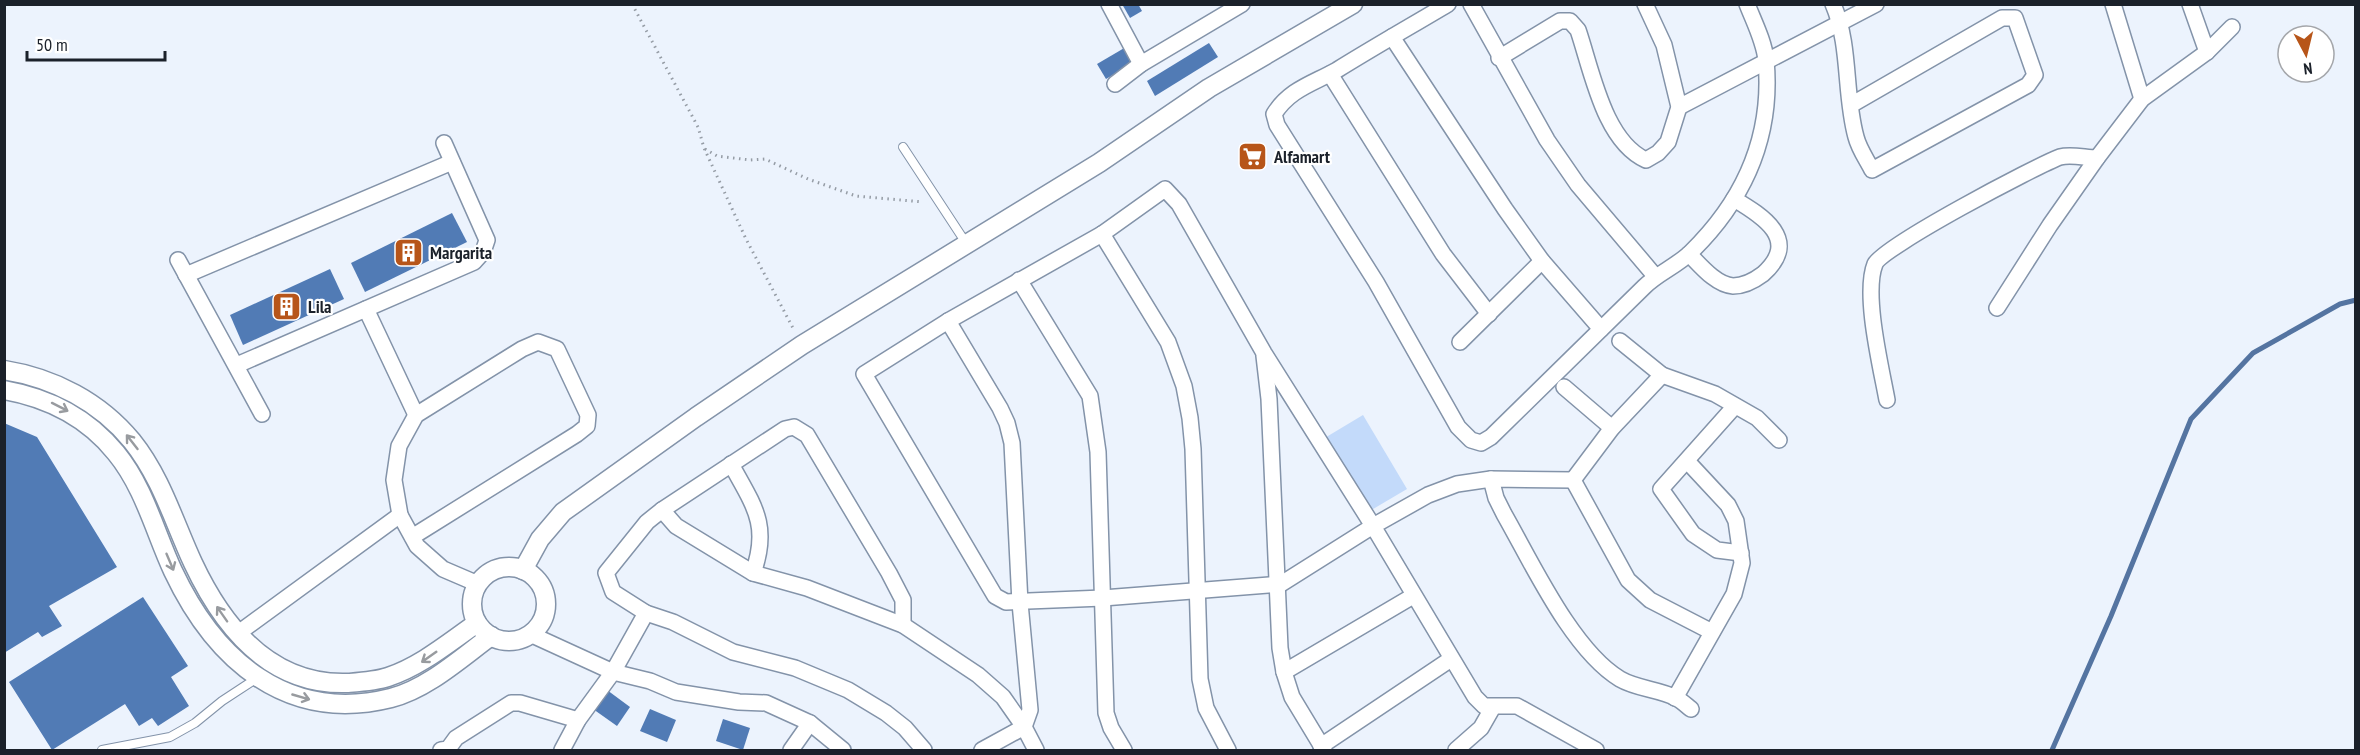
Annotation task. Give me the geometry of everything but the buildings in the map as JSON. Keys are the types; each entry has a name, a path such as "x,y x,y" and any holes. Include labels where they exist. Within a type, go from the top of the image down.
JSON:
{"street":[{"path":"1109,4 1142,64"},
{"path":"1115,84 1142,64 1242,4"},
{"path":"523,570 540,539 563,512 618,471 802,345 1099,163 1209,88 1353,4"},
{"path":"1449,4 1330,74 1292,93 1283,100 1274,114 1277,125 1376,282 1458,427 1471,440 1481,443 1491,438 1655,276 1689,254 1720,219 1745,183 1754,162 1763,125 1766,60 1747,4"},
{"path":"1471,4 1499,58 1547,140 1564,165 1655,276"},
{"path":"1499,58 1560,21 1570,21 1578,30 1607,117 1615,133 1634,154 1646,160 1658,153 1668,142 1679,107 1664,45 1645,4"},
{"path":"1833,4 1840,22 1851,105 1856,137 1872,170 2028,85 2035,75 2015,18 2002,18 1851,105"},
{"path":"1679,107 1876,4"},
{"path":"2113,4 2142,99"},
{"path":"2190,4 2207,52"},
{"path":"1997,308 2050,225 2142,99 2207,52 2232,27"},
{"path":"1392,37 1505,209 1542,261 1601,329"},
{"path":"1330,74 1443,254 1489,314"},
{"path":"237,365 474,262 483,252 487,240 444,143"},
{"path":"1887,400 1872,296 1871,276 1876,261 1928,227 2017,177 2063,156 2097,158"},
{"path":"186,275 452,162"},
{"path":"1573,480 1491,479 1457,484 1438,491 1373,526 1286,582 1276,585 1020,603 1006,602 995,596 864,374 948,321 1102,234 1166,189 1179,204 1264,353 1373,526 1475,697 1484,706 1517,706 1588,748"},
{"path":"1689,254 1716,279 1733,286 1747,283 1768,269 1778,254 1777,237 1771,225 1761,215 1734,199"},
{"path":"1102,234 1168,342 1184,386 1190,418 1192,449 1196,590 1203,697 1212,722 1228,750"},
{"path":"178,260 262,414"},
{"path":"1460,342 1542,261"},
{"path":"1019,280 1090,396 1098,452 1106,713 1111,728 1124,750"},
{"path":"366,309 416,415"},
{"path":"948,321 1007,423 1012,443 1020,603 1030,710 1024,727 982,750"},
{"path":"1620,341 1662,375 1715,394 1757,418 1779,441"},
{"path":"412,537 577,434 586,426 588,416 557,349 538,342 522,349 416,415 399,446 394,480 400,515 412,537 417,546 443,569 478,584"},
{"path":"1264,353 1269,399 1280,648 1284,672 1292,697 1322,748 1451,659"},
{"path":"4,370 24,373 63,387 89,401 114,421 133,442 166,498 205,588 220,613 255,651 279,668 331,683 387,678 423,662 477,623"},
{"path":"1573,480 1612,428 1662,375"},
{"path":"1563,387 1612,428"},
{"path":"4,390 55,404 80,418 117,454 148,509 174,571 206,627 224,651 258,678 297,696 329,704 361,703 393,698 433,679 491,636"},
{"path":"1736,406 1661,489 1693,534 1717,550 1741,553"},
{"path":"903,625 903,600 889,573 807,435 794,427 785,429 662,510 647,522 606,573 613,592 646,613 673,622 733,652 795,668 848,690 886,713 905,728 924,750"},
{"path":"1675,698 1734,594 1742,563 1736,521 1728,506 1687,461"},
{"path":"731,464 759,517 761,538 753,573"},
{"path":"1491,479 1496,498 1504,514 1569,627 1584,646 1620,679 1675,698 1691,709"},
{"path":"1573,480 1628,580 1650,600 1712,632"},
{"path":"662,510 676,526 753,573 807,588 903,625 978,675 1004,697 1036,750"},
{"path":"237,634 400,515"},
{"path":"503,568 523,570 538,582 545,599 543,618 530,634 511,641 491,636 477,623 472,604 478,584 493,571 503,568"},
{"path":"1284,672 1413,596"},
{"path":"562,750 578,720 613,672 646,613"},
{"path":"530,634 613,672 650,681 676,692 739,702 766,703 810,723 843,750"},
{"path":"446,750 456,738 511,703 520,703 578,720"},
{"path":"1456,750 1481,728 1493,707"},
{"path":"791,750 810,723"}],"lane":[{"path":"903,147 966,243"},
{"path":"102,750 170,737 195,723 258,678"}],"path":[{"path":"632,4 698,127 704,148 746,239 802,345"},
{"path":"704,148 717,156 750,160 765,159 808,179 856,196 940,204"}],"shaded area":[{"path":"1363,415 1407,489 1368,512 1323,439"}],"waterway":[{"path":"2052,750 2111,616 2191,419 2253,353 2340,304 2356,300"}],"place":[{"name":"Alfamart","path":"1253,157"},
{"name":"Margarita","path":"409,253"},
{"name":"Lila","path":"287,307"}]}
